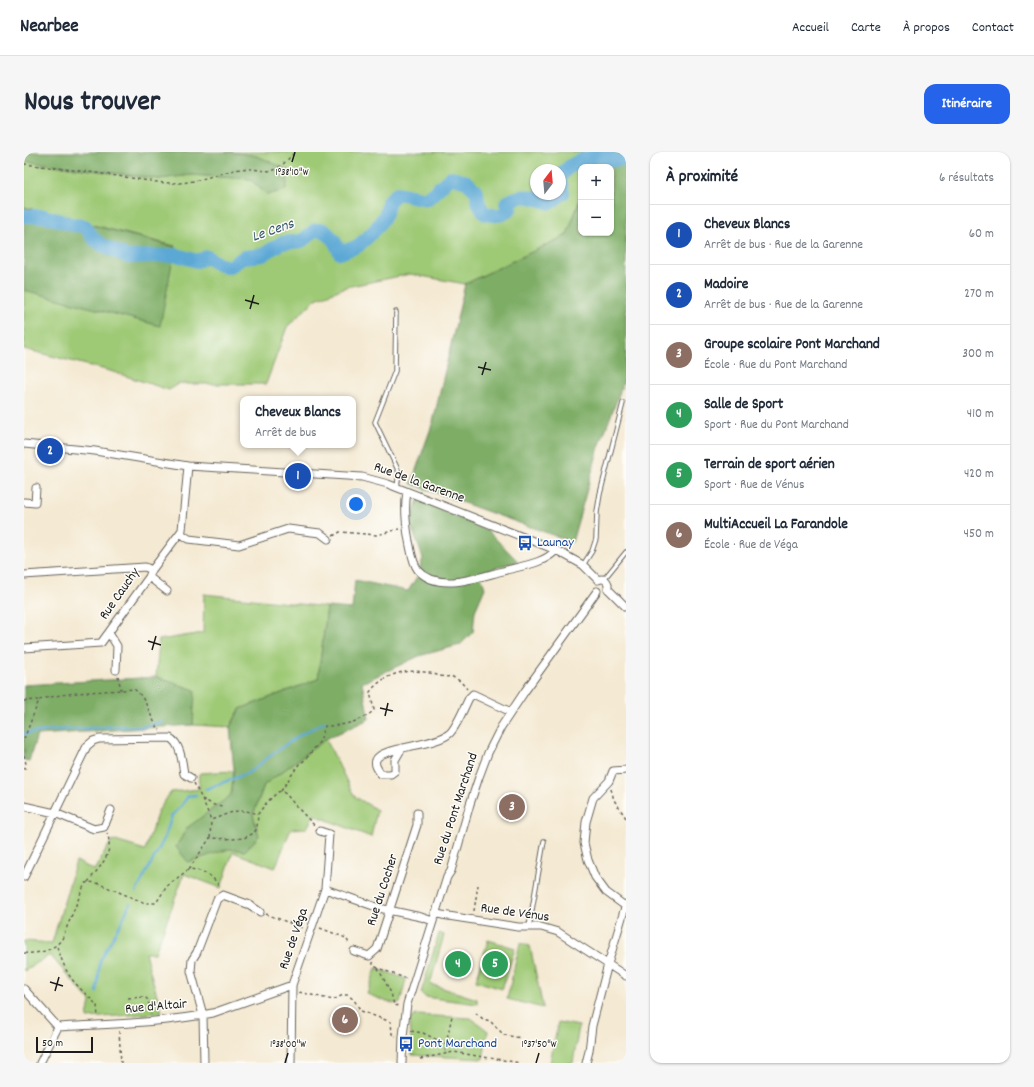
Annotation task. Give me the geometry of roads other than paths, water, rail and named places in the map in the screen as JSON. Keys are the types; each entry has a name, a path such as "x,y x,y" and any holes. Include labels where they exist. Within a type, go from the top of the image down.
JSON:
{"street":[{"name":"Rue de la Garenne","path":"24,444 95,451 188,466 362,476 397,488 556,550 583,565 608,584 608,589 626,607"},
{"path":"188,466 182,530 180,533 189,539 239,544 288,529 320,533 328,539"},
{"path":"24,502 35,503 36,488"},
{"path":"407,492 406,526 412,556 418,570 430,578 443,582 471,579 532,563 552,555 556,550"},
{"name":"Rue Cauchy","path":"24,648 101,643 180,533"},
{"path":"24,575 145,567 152,570"},
{"path":"149,577 167,591"},
{"path":"601,580 595,585 597,591 603,592 608,589"},
{"name":"Rue du Pont Marchand","path":"402,1063 402,1036 407,1004 435,913 447,877 451,871 470,804 488,753 501,727 529,685 597,591"},
{"name":"Rue Cauchy","path":"109,633 117,646 116,670"},
{"path":"402,748 440,740 450,733 469,698 473,694 511,712"},
{"path":"24,877 87,746 93,741 99,739 170,738 175,740 178,746 184,774 191,778"},
{"path":"586,1063 592,1026 608,964 626,905 606,892 595,877 588,860 584,843 586,822 593,798 609,781 613,771 626,770"},
{"path":"24,806 55,813 94,829 104,827 111,810"},
{"name":"Rue du Cocher","path":"354,951 369,956 377,949 417,825 417,814"},
{"name":"Rue de Véga","path":"291,1063 292,988 325,889 329,834 320,831"},
{"path":"325,889 390,911 422,917 433,921"},
{"path":"204,1063 203,1016 191,971 192,960 197,952 217,899 223,896 250,905 260,912"},
{"name":"Rue de Vénus","path":"435,913 442,916 518,927 540,927 558,932 626,976"},
{"name":"Rue d'Altair","path":"58,1027 203,1016 214,1014 292,988"},
{"path":"24,989 58,1027 40,1063"}],"lane":[{"path":"396,312 395,371 375,422 399,472 397,488"},
{"path":"583,565 592,551 596,539 597,512 600,494 623,403"},
{"path":"601,580 626,552"},
{"path":"529,927 544,841"}],"waterway":[{"name":"Le Cens","path":"566,170 578,162 601,154 612,160 626,159"},
{"name":"Le Cens","path":"24,216 44,216 74,225 85,226 94,239 102,245 128,257 177,255 197,261 207,257 218,264 229,267 244,257 263,255 281,243 302,241 315,230 324,230 334,240 340,253 358,246 375,230 386,214 388,202 397,193 427,199 451,177 467,182 477,192 478,202 484,213 491,215 501,215 507,212 510,209 506,203 512,200 530,197"},
{"name":"Le Cens","path":"542,200 550,203 554,200"},
{"path":"24,734 52,730 114,726 141,727 162,722"},
{"path":"206,789 248,773 282,747 325,722"},
{"path":"136,892 164,839 172,815 180,808 188,796 196,795"},
{"path":"97,992 100,961 130,904"}],"place":[{"name":"Madoire","path":"50,451"},
{"name":"Cheveux Blancs","path":"298,476"},
{"name":"Launay","path":"525,543"},
{"name":"Groupe scolaire Pont Marchand","path":"512,807"},
{"name":"Salle de Sport","path":"458,964"},
{"name":"Terrain de sport aérien","path":"495,964"},
{"name":"MultiAccueil La Farandole","path":"345,1020"},
{"name":"Pont Marchand","path":"406,1044"}]}
